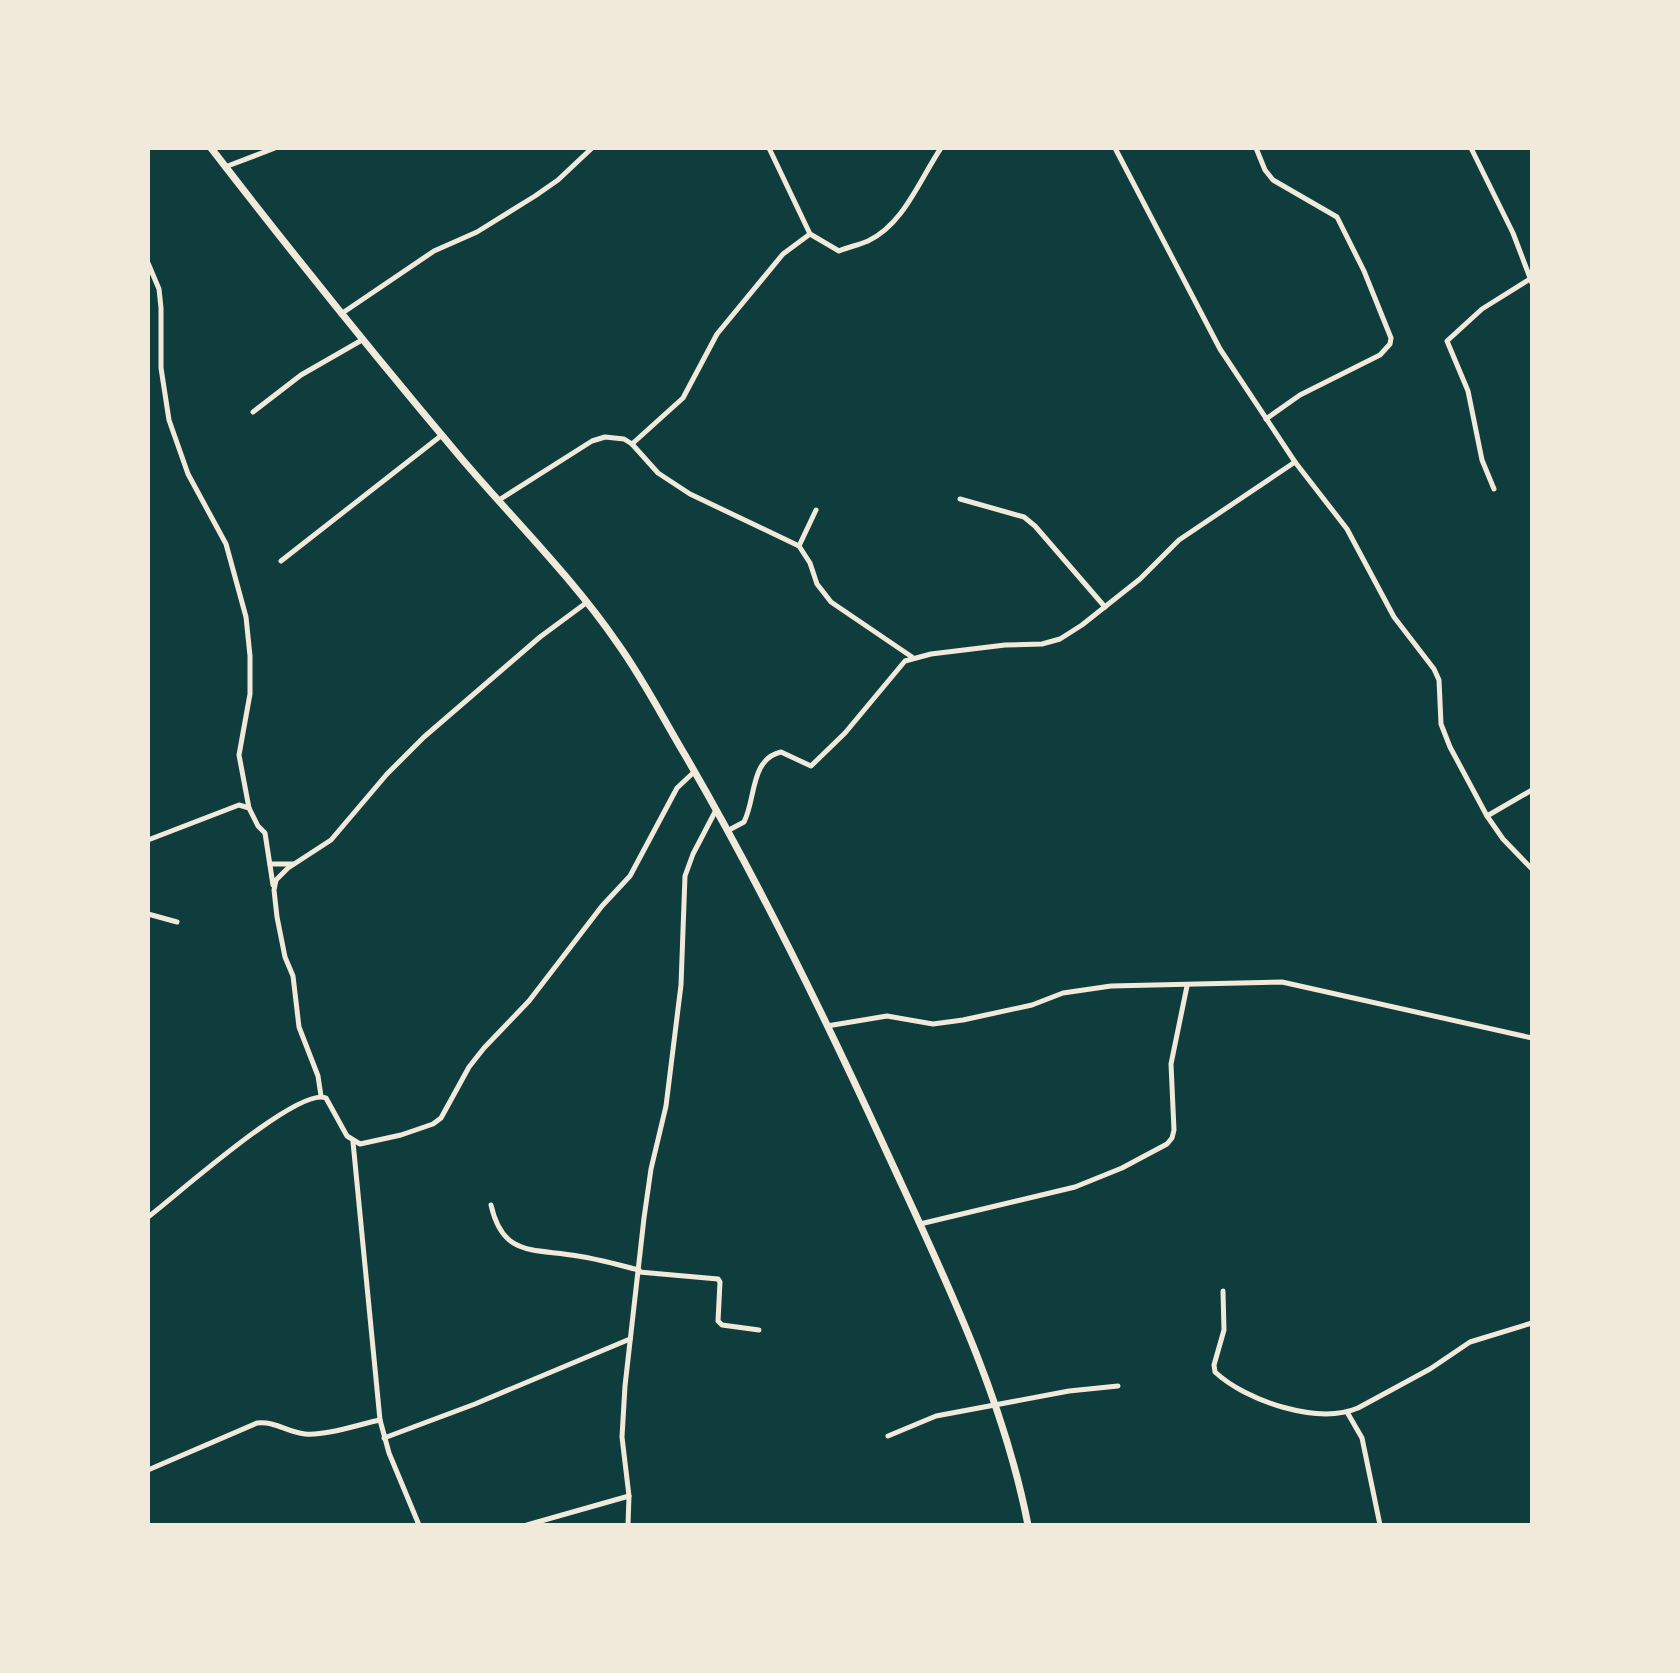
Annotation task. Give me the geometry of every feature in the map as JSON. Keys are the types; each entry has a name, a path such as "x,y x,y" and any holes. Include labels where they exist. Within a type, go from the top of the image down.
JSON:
{"main road":[{"path":"211,148 362,340 618,643 717,809 827,1026 919,1225 995,1406 1019,1482 1028,1525"}],"street":[{"path":"225,167 275,148"},
{"path":"341,314 434,251 477,232 535,196 558,180 592,148"},
{"path":"769,148 810,234 839,251 870,240 891,224 907,205 941,148"},
{"path":"1115,148 1220,349 1295,462 1347,529 1394,617 1434,669 1439,680 1441,724 1445,735 1487,816 1503,839 1532,869"},
{"path":"1256,148 1273,180 1337,217 1364,271 1391,338 1390,344 1380,355 1300,395 1266,419"},
{"path":"1471,148 1513,233 1531,281 1482,309 1447,341 1468,391 1482,460 1494,489"},
{"path":"632,444 683,398 717,334 783,254 810,234"},
{"path":"148,263 160,299 161,368 169,420 188,474 226,544 246,617 250,694 239,755 249,808 265,833 285,957 293,976 299,1027 318,1076 321,1096 329,1102 353,1142 360,1144 401,1135 441,1118 469,1067 529,1001 602,906 630,876 677,788 694,772"},
{"path":"253,412 301,375 362,340"},
{"path":"281,561 442,435"},
{"path":"499,500 592,441 614,436 632,444 644,461 690,494 799,546 810,563 817,584 831,602 912,657"},
{"path":"729,830 739,827 747,816 758,773 768,757 781,752 811,766 845,733 898,667 912,657 1005,645 1042,644 1060,639 1140,579 1179,540 1295,462"},
{"path":"960,499 1024,517 1105,607"},
{"path":"799,546 816,510"},
{"path":"274,890 276,880 282,873 331,840 387,774 424,737 540,637 586,603"},
{"path":"1487,816 1532,790"},
{"path":"148,840 239,805 249,808"},
{"path":"628,1525 629,1496 622,1437 630,1339 649,1181 666,1106 681,985 685,876 717,809"},
{"path":"270,864 298,862"},
{"path":"148,914 177,922"},
{"path":"827,1026 887,1016 933,1024 963,1020 1032,1005 1063,993 1111,986 1282,982 1532,1038"},
{"path":"919,1225 1075,1187 1122,1168 1167,1144 1174,1130 1171,1064 1187,986"},
{"path":"148,1217 260,1127 292,1106 321,1096"},
{"path":"353,1142 380,1420 384,1438 419,1525"},
{"path":"491,1205 496,1226 505,1237 523,1248 577,1255 639,1271 718,1279 718,1321 722,1325 759,1330"},
{"path":"1223,1291 1224,1330 1214,1365 1215,1372 1260,1401 1320,1413 1347,1412 1430,1369 1470,1342 1532,1323"},
{"path":"384,1438 475,1404 630,1339"},
{"path":"888,1436 936,1416 1069,1391 1118,1386"},
{"path":"1347,1412 1362,1438 1380,1525"},
{"path":"148,1470 257,1423 270,1421 289,1431 309,1434 380,1420"},
{"path":"527,1525 629,1496"}]}
